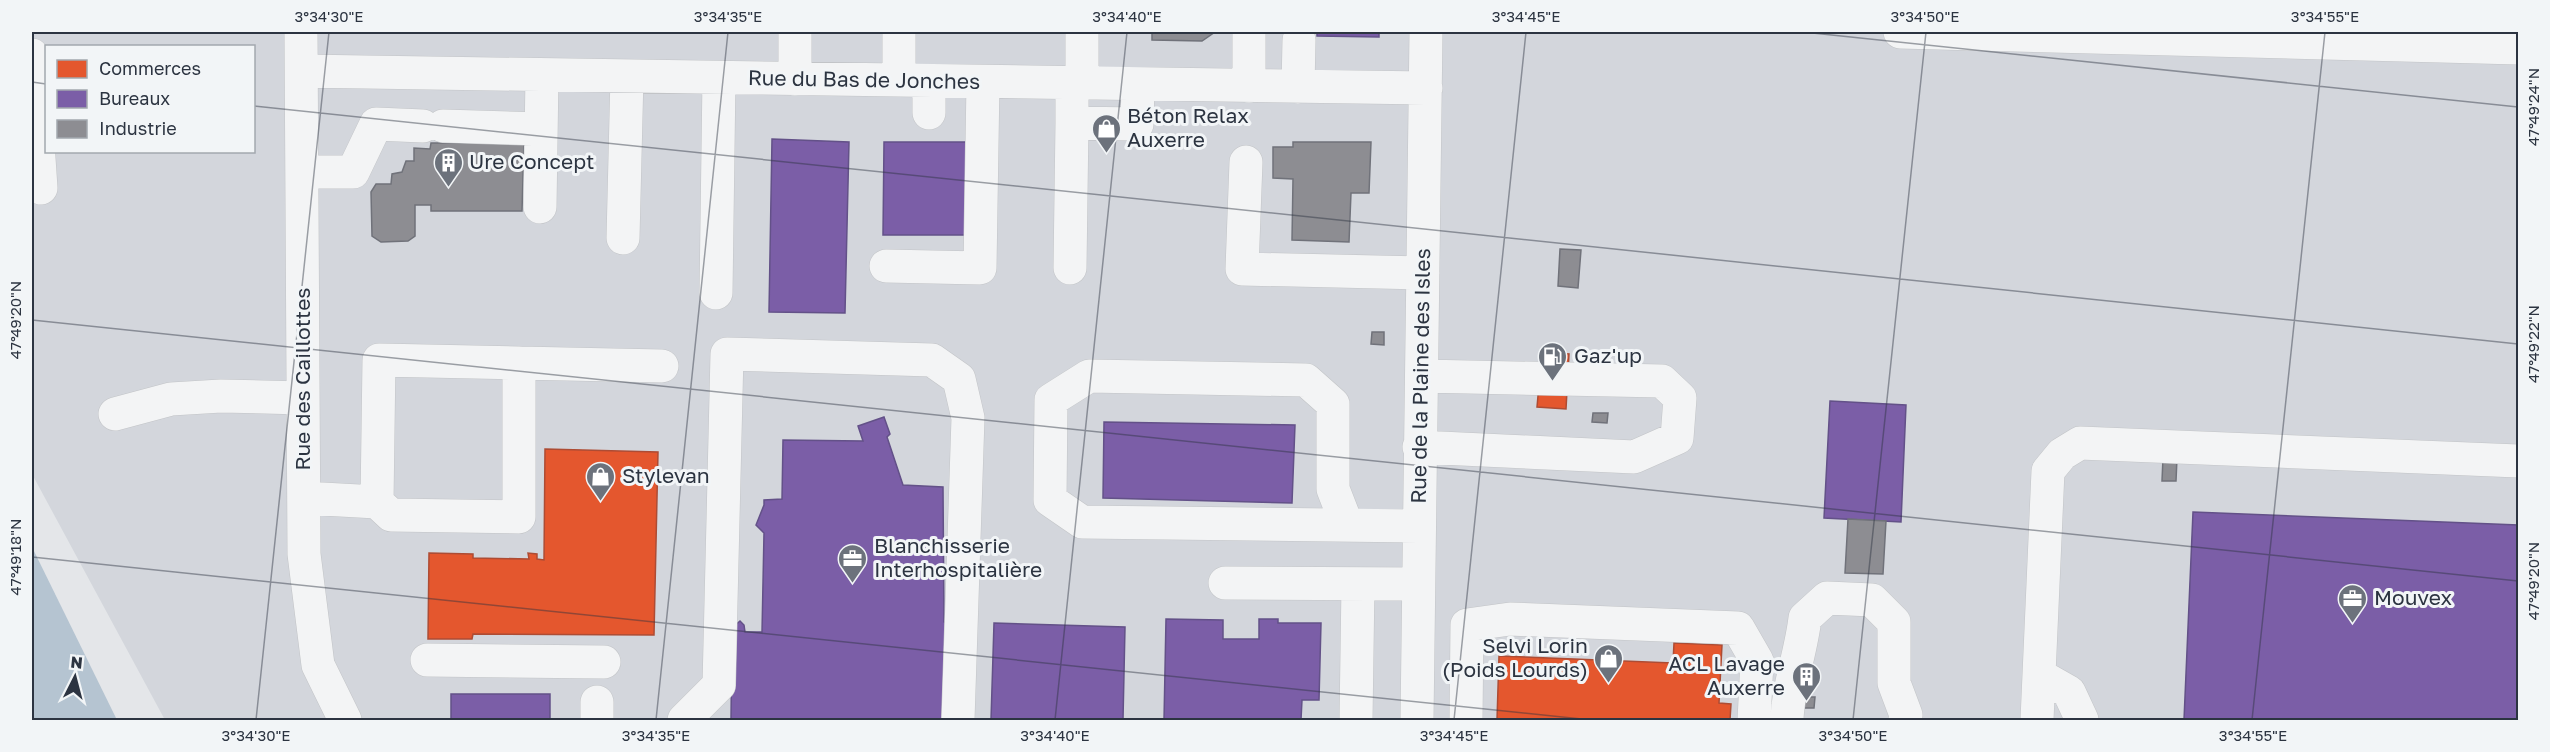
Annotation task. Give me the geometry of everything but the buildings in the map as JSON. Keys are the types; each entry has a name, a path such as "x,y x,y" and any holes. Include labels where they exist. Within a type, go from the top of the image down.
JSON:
{"street":[{"name":"Rue des Caillottes","path":"301,32 304,554 318,665 345,720"},
{"path":"795,32 795,79"},
{"path":"899,32 919,91"},
{"path":"1070,268 1072,123 1082,32"},
{"path":"1249,32 1249,86"},
{"name":"Rue de la Plaine des Isles","path":"1417,720 1426,32"},
{"path":"1900,32 2518,48"},
{"path":"1298,87 1299,40"},
{"path":"32,55 41,188"},
{"name":"Rue du Bas de Jonches","path":"302,71 795,79 919,91 983,82 1426,88"},
{"path":"540,207 542,75"},
{"path":"623,238 627,76"},
{"path":"716,293 719,78"},
{"path":"886,266 980,268 983,82"},
{"path":"1072,123 1137,124 1138,84"},
{"path":"302,172 353,172 376,124 541,129"},
{"path":"1246,162 1242,269 1423,273"},
{"path":"684,720 719,685 726,354 932,360 959,379 968,418 958,720"},
{"path":"377,502 379,360 662,366"},
{"path":"304,498 377,502 391,515 519,517 519,363"},
{"path":"1347,525 1333,489 1333,404 1306,380 1089,376 1052,399 1050,501 1082,522 1419,526"},
{"path":"1419,447 1634,457 1677,438 1680,398 1662,381 1422,376"},
{"path":"116,414 171,399 221,396 303,398"},
{"path":"2037,720 2048,471 2062,454 2080,443 2518,461"},
{"path":"1225,583 1418,584"},
{"path":"1356,720 1358,584"},
{"path":"1787,720 1788,694 1801,645 1804,618 1827,598 1872,600 1894,622 1894,683 1885,711 1885,720"},
{"path":"1418,624 1467,625 1510,619 1738,628 1757,661 1754,720"},
{"path":"1466,720 1467,625"},
{"path":"1801,645 1807,686 1806,720"},
{"path":"427,660 604,662"},
{"path":"2039,675 2069,692 2082,720"},
{"path":"1894,683 1906,715 1905,720"}],"shaded area":[{"path":"32,32 2518,32 2518,720 165,720 32,474"}],"water":[{"path":"32,547 117,720 32,720"}],"place":[{"name":"Béton Relax Auxerre","path":"1106,154"},
{"name":"Ure Concept","path":"448,188"},
{"name":"Gaz'up","path":"1553,382"},
{"name":"Stylevan","path":"601,502"},
{"name":"Blanchisserie Interhospitalière","path":"853,584"},
{"name":"Mouvex","path":"2353,624"},
{"name":"Selvi Lorin (Poids Lourds)","path":"1609,684"},
{"name":"ACL Lavage Auxerre","path":"1806,702"}]}
